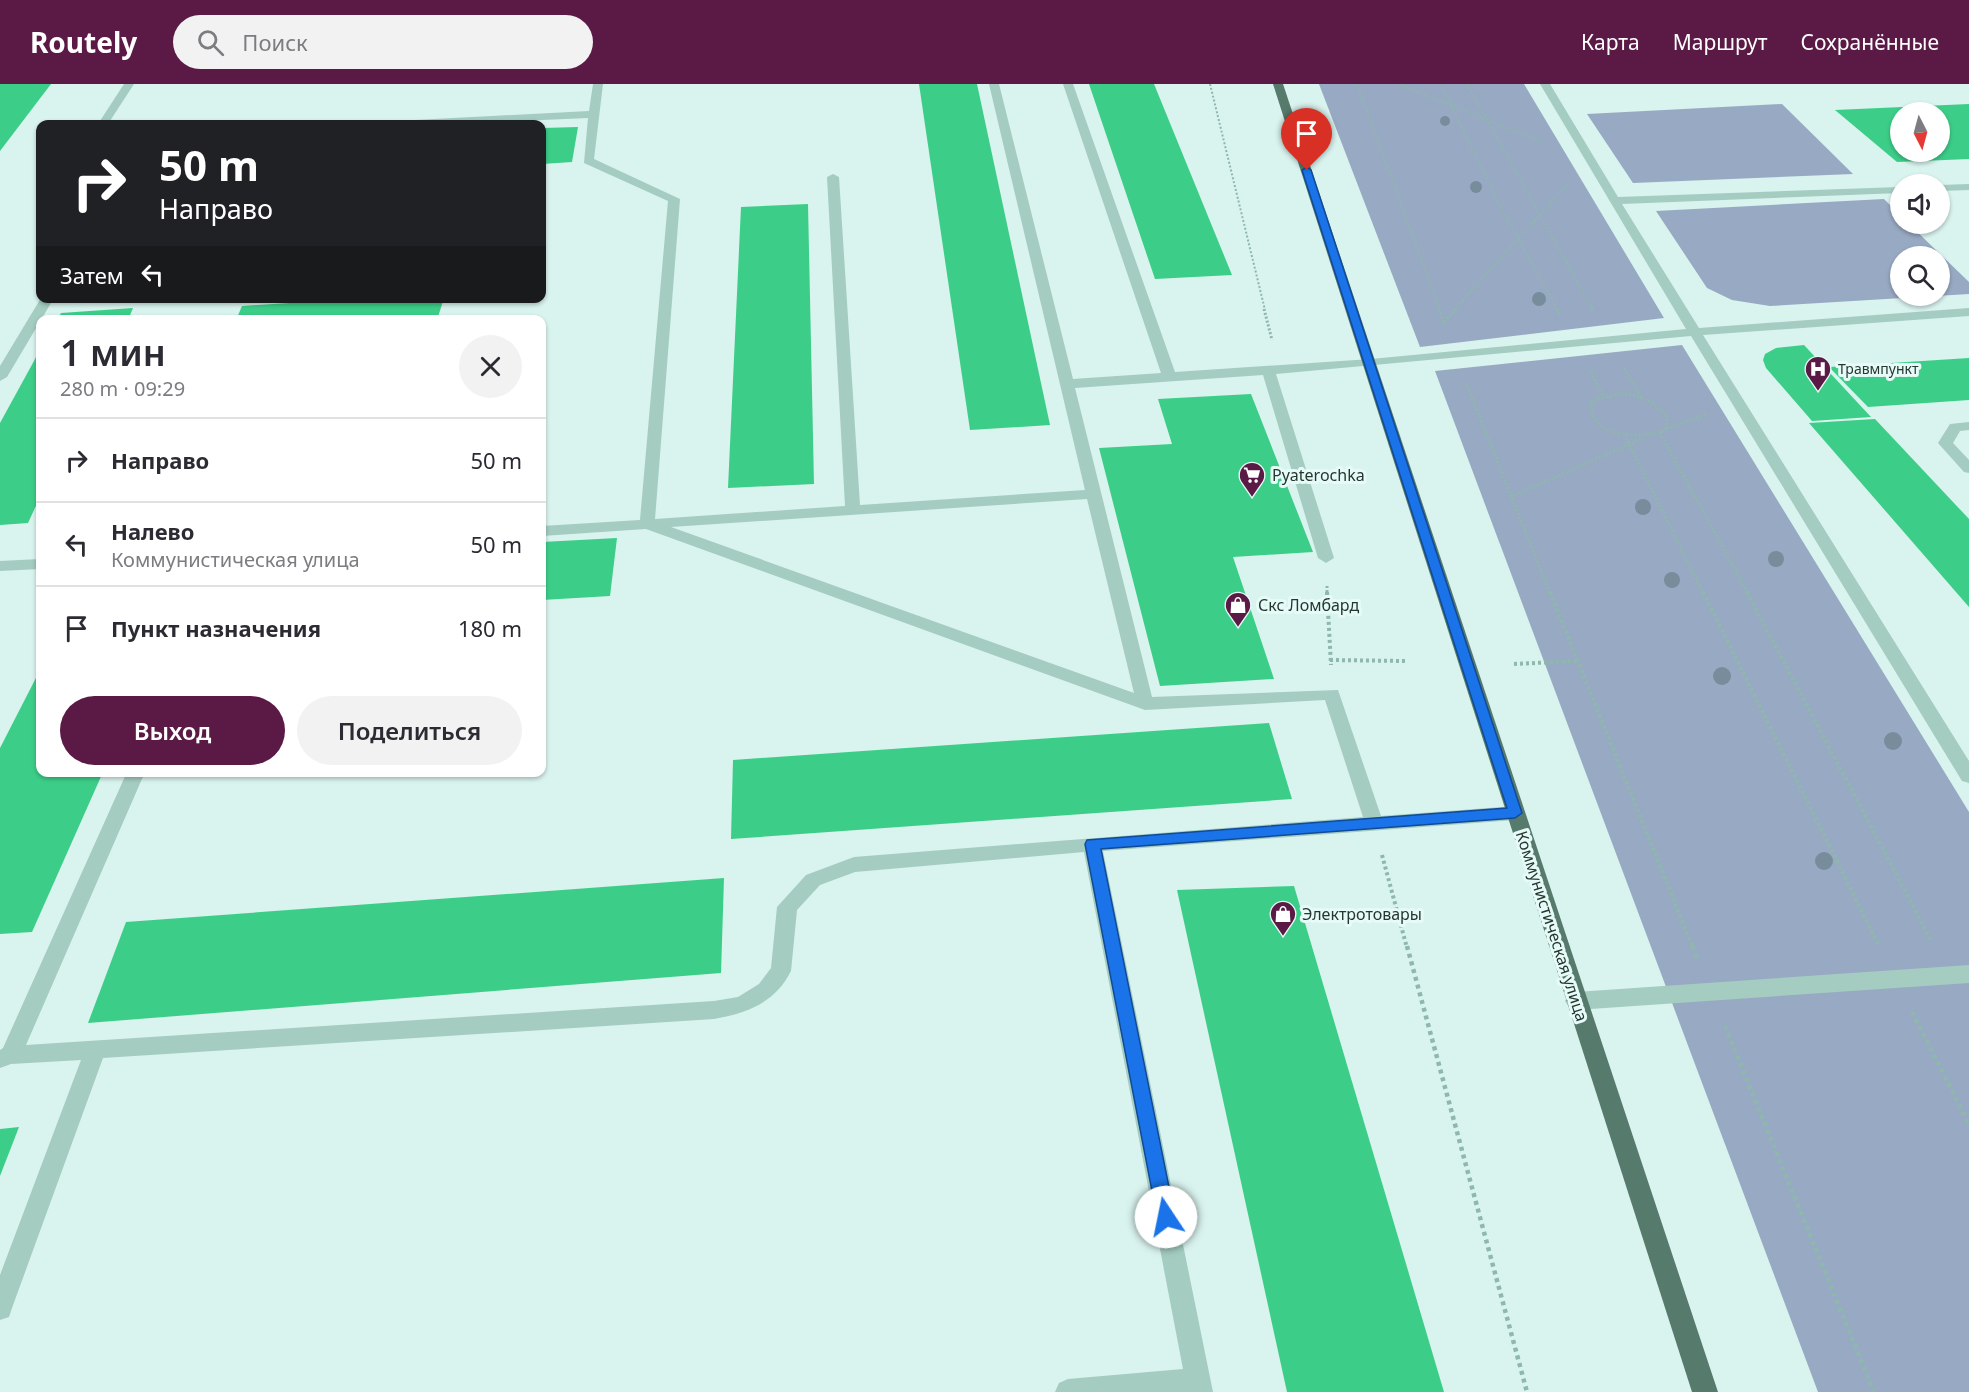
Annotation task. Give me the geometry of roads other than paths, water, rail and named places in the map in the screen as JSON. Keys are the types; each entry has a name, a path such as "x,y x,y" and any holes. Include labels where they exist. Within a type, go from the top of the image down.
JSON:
{"main road":[{"name":"Коммунистическая улица","path":"1278,84 1371,363 1576,1001 1705,1392"}],"street":[{"path":"106,120 129,84"},
{"path":"598,84 588,161 674,199 646,524"},
{"path":"994,84 1144,704"},
{"path":"1068,84 1169,376"},
{"path":"1545,84 1614,201 1969,776"},
{"path":"475,120 594,114"},
{"path":"833,177 852,510"},
{"path":"1950,188 1969,187"},
{"path":"1614,201 1890,190"},
{"path":"1067,384 1371,363 1695,331 1969,312"},
{"path":"0,377 36,318"},
{"path":"1274,369 1326,558"},
{"path":"1969,426 1955,427 1945,444 1969,469"},
{"path":"546,531 1094,494"},
{"path":"646,524 1144,704 1332,694 1374,823"},
{"path":"0,566 36,564"},
{"path":"134,777 6,1057 96,1049 714,1010 743,1005 766,990 782,971 787,907 813,880 854,865 1092,844 1515,813"},
{"path":"1068,1392 1199,1386 1092,844"},
{"path":"1576,1001 1959,974"},
{"path":"0,1308 96,1049"}],"place":[{"name":"Травмпункт","path":"1818,392"},
{"name":"Pyaterochka","path":"1252,498"},
{"name":"Скс Ломбард","path":"1238,628"},
{"name":"Электротовары","path":"1283,937"}]}
